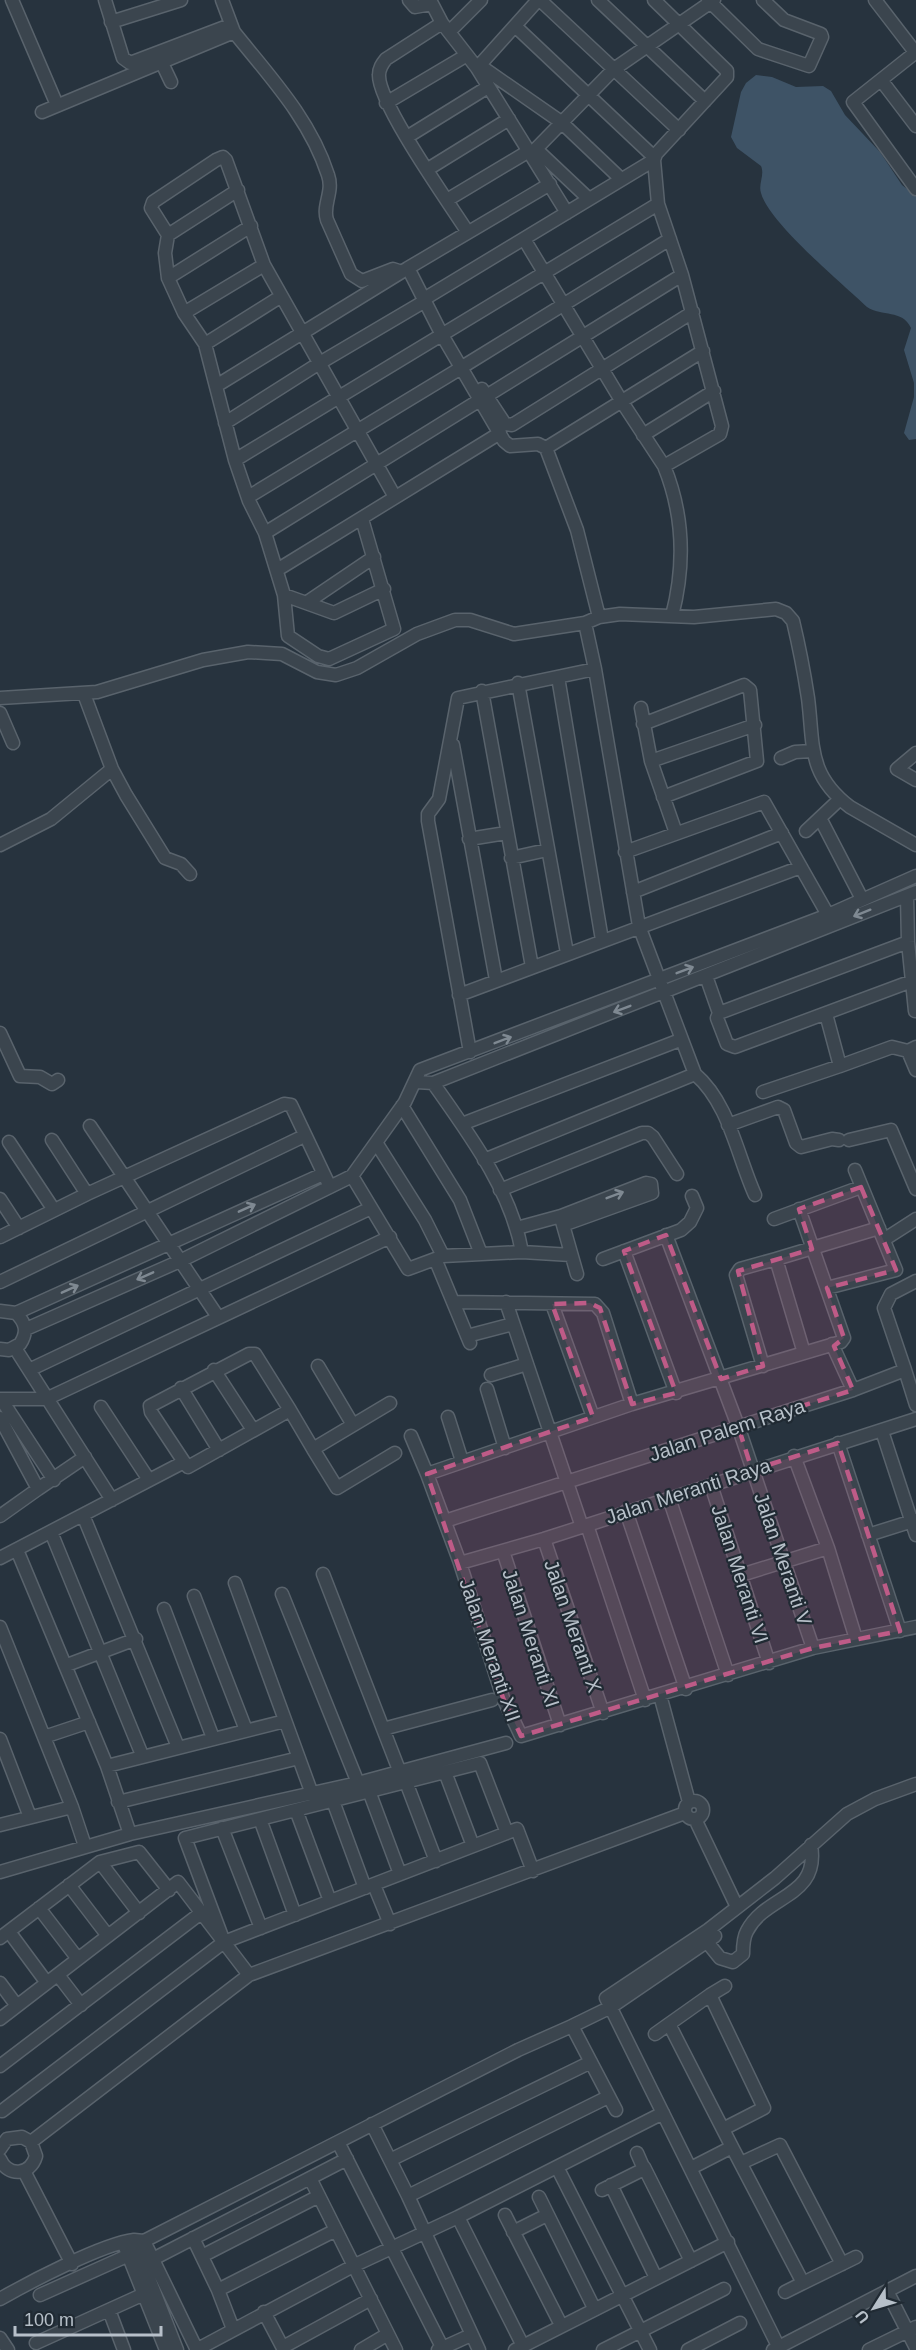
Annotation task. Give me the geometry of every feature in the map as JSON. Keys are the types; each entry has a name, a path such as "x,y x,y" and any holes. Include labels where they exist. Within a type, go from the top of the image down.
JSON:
{"street":[{"path":"12,0 57,105"},
{"path":"105,0 123,58 130,63 232,28"},
{"path":"111,22 181,0"},
{"path":"409,0 416,7 430,2 440,14 445,27 478,67 561,122 621,179"},
{"path":"467,231 386,103 379,76 382,64 445,27 481,0"},
{"path":"478,67 539,0 679,130"},
{"path":"598,0 705,101"},
{"path":"225,423 654,158 727,77 727,71 654,0"},
{"path":"447,200 532,151 614,69 680,25 711,1 758,49 809,66 822,37 820,34 784,20 763,0"},
{"path":"875,0 915,55 853,100 853,105 916,189"},
{"path":"227,1 232,28 292,104 306,127 329,178 331,192 325,214 351,274 362,281 393,269 407,268"},
{"path":"515,26 654,158 658,204 693,312 723,426 720,434 664,466"},
{"path":"42,111 162,63 232,28"},
{"path":"386,103 467,55"},
{"path":"162,63 171,82"},
{"path":"478,67 488,87 532,151 567,213"},
{"path":"881,80 916,126"},
{"path":"407,136 488,87"},
{"path":"428,169 509,119"},
{"path":"532,151 589,199"},
{"path":"318,656 288,636 284,595 277,570 265,533 248,497 235,460 205,344 184,313 168,278 165,253 168,236 151,209 152,204 216,160 223,157 226,160 264,265 280,297 395,497"},
{"path":"216,386 467,231 550,184"},
{"path":"168,236 238,190"},
{"path":"235,460 336,396 446,333 658,204"},
{"path":"168,278 251,226"},
{"path":"524,239 622,402 664,466 672,487 682,558 681,583 672,616"},
{"path":"248,497 670,239"},
{"path":"184,313 264,265"},
{"path":"407,268 483,398 500,433 510,446 538,444 546,448 577,531 599,617"},
{"path":"265,533 682,275"},
{"path":"205,344 280,297"},
{"path":"483,398 508,426 604,370 693,312"},
{"path":"546,448 703,351"},
{"path":"643,435 714,391"},
{"path":"277,570 500,433"},
{"path":"297,660 318,656 334,658 392,632 395,625 362,519"},
{"path":"306,603 374,557"},
{"path":"284,595 334,613 384,589"},
{"path":"0,698 84,694 114,688 203,660 248,652 273,652 297,660 324,674 348,673 417,634 455,620 470,620 514,634 585,623 599,617 620,614 714,615 768,607 781,611 791,618 807,692 812,750 821,775 840,799 916,845"},
{"path":"585,623 639,926 680,1040 695,1074 712,1093 728,1125 754,1195"},
{"path":"470,1052 428,821 428,814 439,799 458,698 518,683 595,669"},
{"path":"558,677 603,940"},
{"path":"518,683 567,953"},
{"path":"643,724 744,685 750,690 757,761 663,797"},
{"path":"482,691 532,967"},
{"path":"84,694 112,770 165,858 182,864 190,874"},
{"path":"641,708 651,761 676,833"},
{"path":"0,713 13,743"},
{"path":"651,761 755,725"},
{"path":"452,738 496,980"},
{"path":"781,758 795,752 812,750"},
{"path":"916,753 897,769 916,780"},
{"path":"0,846 51,819 112,770"},
{"path":"806,831 840,799"},
{"path":"625,852 761,802 766,804 828,915"},
{"path":"820,818 862,899"},
{"path":"470,839 507,833"},
{"path":"633,892 782,833"},
{"path":"511,858 547,850"},
{"path":"459,995 801,867"},
{"path":"417,1082 433,1083 706,976 881,899 916,876"},
{"path":"26,1329 352,1176 402,1106 417,1082 420,1071 828,915 862,899 881,899 911,894 908,942 915,1011"},
{"path":"720,1013 908,942"},
{"path":"706,976 720,1013 717,1021 728,1044 732,1047 912,981"},
{"path":"826,1014 840,1066"},
{"path":"0,1033 20,1076 40,1077 52,1084 58,1080"},
{"path":"462,1124 680,1040"},
{"path":"763,1092 892,1047 912,1049 916,1070"},
{"path":"484,1161 695,1074"},
{"path":"433,1083 462,1124 500,1190 517,1228 522,1252"},
{"path":"0,1237 87,1194 284,1104 291,1105 330,1187"},
{"path":"402,1106 460,1200 481,1254"},
{"path":"728,1125 780,1107 784,1110 796,1143 801,1148 832,1139 844,1140 891,1130 916,1189"},
{"path":"90,1126 218,1317"},
{"path":"500,1190 642,1133 648,1133 653,1137 677,1174"},
{"path":"0,1282 304,1136"},
{"path":"52,1140 87,1194"},
{"path":"9,1142 54,1210"},
{"path":"377,1144 425,1220 468,1340 513,1324"},
{"path":"855,1170 904,1287"},
{"path":"0,1311 16,1313 323,1174"},
{"path":"352,1176 408,1269 440,1258 481,1254 522,1252 570,1255"},
{"path":"517,1228 562,1221 653,1190 651,1183 646,1183 562,1221"},
{"path":"774,1219 861,1187"},
{"path":"603,1259 681,1230 694,1216 697,1208 692,1196"},
{"path":"0,1199 19,1228"},
{"path":"28,1370 371,1208"},
{"path":"427,1474 550,1434 632,1404 676,1393 841,1342 844,1338 799,1209"},
{"path":"763,1366 736,1275 740,1269 812,1249 882,1234 916,1219"},
{"path":"562,1221 577,1274"},
{"name":"Jalan Meranti V","path":"666,1235 738,1426 813,1648"},
{"path":"1,1399 46,1399 390,1237"},
{"path":"624,1251 676,1393"},
{"path":"776,1259 804,1353"},
{"path":"827,1288 896,1270"},
{"path":"916,1281 891,1294 884,1308 916,1406"},
{"path":"455,1302 590,1303 600,1308 632,1404"},
{"path":"506,1302 566,1481 645,1700"},
{"path":"552,1304 593,1417"},
{"path":"0,1349 15,1348 24,1339 26,1329 23,1320 16,1313"},
{"path":"832,1344 853,1390"},
{"path":"15,1348 112,1500"},
{"path":"290,1410 188,1467 150,1408 151,1404 214,1370 249,1354 255,1354 290,1410 337,1488 395,1453"},
{"path":"491,1375 527,1364"},
{"path":"318,1366 353,1425"},
{"path":"214,1370 253,1430"},
{"name":"Jalan Palem Raya","path":"445,1521 853,1390 905,1370"},
{"path":"181,1388 219,1450"},
{"path":"487,1389 505,1448"},
{"path":"1,1399 54,1480"},
{"path":"313,1449 390,1402"},
{"path":"101,1407 149,1480"},
{"path":"448,1417 462,1461"},
{"path":"0,1418 38,1489"},
{"name":"Jalan Meranti Raya","path":"460,1563 544,1539 794,1456 916,1419"},
{"path":"882,1431 914,1521 916,1535"},
{"name":"Jalan Meranti XII","path":"411,1436 460,1563 503,1698 521,1736 560,1725"},
{"path":"838,1443 900,1630"},
{"path":"794,1456 828,1548 856,1639"},
{"path":"2,1510 54,1480 84,1457"},
{"path":"0,1558 184,1462"},
{"name":"Jalan Meranti VI","path":"711,1485 769,1663"},
{"path":"669,1498 728,1675"},
{"path":"626,1511 686,1689"},
{"path":"83,1515 136,1639 178,1747"},
{"path":"868,1535 914,1521"},
{"path":"51,1532 142,1755"},
{"name":"Jalan Meranti X","path":"544,1539 603,1713"},
{"path":"741,1575 828,1548"},
{"path":"17,1550 67,1665 107,1766 130,1834"},
{"name":"Jalan Meranti XI","path":"503,1551 560,1725"},
{"path":"323,1574 399,1770"},
{"path":"235,1584 312,1794"},
{"path":"282,1594 358,1783"},
{"path":"194,1596 246,1730"},
{"path":"164,1609 213,1738"},
{"path":"0,1627 72,1807 85,1846"},
{"path":"560,1725 686,1689 813,1648 916,1627"},
{"path":"67,1665 136,1639"},
{"path":"660,1695 690,1811 737,1907"},
{"path":"383,1729 492,1700"},
{"path":"107,1766 142,1755 285,1721"},
{"path":"44,1737 89,1722"},
{"path":"0,1739 30,1817"},
{"path":"0,1872 130,1834 358,1783 399,1770 506,1743"},
{"path":"118,1802 299,1758"},
{"path":"224,1942 184,1838 480,1764 507,1833"},
{"path":"445,1772 473,1846"},
{"path":"406,1782 436,1861"},
{"path":"677,1957 775,1878 848,1814 874,1799 916,1784"},
{"path":"369,1791 400,1874"},
{"path":"333,1801 369,1886 390,1924"},
{"path":"0,1825 72,1807"},
{"path":"296,1810 330,1901"},
{"path":"31,2142 249,1975 690,1811"},
{"path":"260,1819 296,1915"},
{"path":"222,1828 261,1928"},
{"path":"3,2113 224,1942 517,1829 533,1871"},
{"path":"811,1845 813,1865 808,1878 747,1929 743,1954 734,1962 720,1958 711,1939 606,1998 728,2242 777,2349 916,2276"},
{"path":"47,1983 6,1938 69,1885 100,1862 139,1852 169,1890"},
{"path":"100,1862 139,1913"},
{"path":"0,2019 178,1882 249,1975"},
{"path":"69,1885 108,1936"},
{"path":"39,1908 78,1959"},
{"path":"0,2066 201,1912"},
{"path":"58,1975 81,2005"},
{"path":"0,1983 17,2006"},
{"path":"655,2034 725,1986"},
{"path":"710,1995 764,2108 723,2129"},
{"path":"0,2299 72,2264 134,2241 338,2142 518,2050 611,2007"},
{"path":"669,2024 803,2283"},
{"path":"572,2026 616,2110"},
{"path":"390,2160 591,2062"},
{"path":"408,2196 608,2097"},
{"path":"134,2241 153,2259 197,2350 355,2265 458,2217 663,2113"},
{"path":"372,2124 479,2350"},
{"path":"0,2149 3,2142 12,2137 22,2136 31,2142 36,2156 32,2165 24,2171 9,2170 0,2159"},
{"path":"338,2142 392,2247 440,2349 471,2335"},
{"path":"741,2163 780,2145 842,2264"},
{"path":"691,2168 732,2147"},
{"path":"637,2153 691,2261"},
{"path":"153,2259 347,2159"},
{"path":"557,2167 650,2350"},
{"path":"644,2167 606,2187 656,2278"},
{"path":"24,2171 72,2264"},
{"path":"310,2178 396,2350"},
{"path":"202,2256 319,2196"},
{"path":"538,2197 594,2308"},
{"path":"505,2215 561,2325"},
{"path":"513,2232 548,2215"},
{"path":"458,2217 519,2348 728,2242"},
{"path":"218,2290 336,2230"},
{"path":"193,2238 218,2290 233,2329"},
{"path":"134,2241 129,2255 166,2350"},
{"path":"134,2241 177,2350"},
{"path":"40,2295 129,2255"},
{"path":"785,2292 856,2257"},
{"path":"603,2350 724,2289"},
{"path":"887,2291 912,2329 916,2348"},
{"path":"36,2343 144,2294"},
{"path":"264,2312 283,2349 371,2299"},
{"path":"109,2310 120,2349"},
{"path":"688,2350 740,2323"},
{"path":"870,2350 912,2329"},
{"path":"361,2350 388,2334"},
{"path":"0,2338 8,2350"}],"highlighted area":[{"path":"861,1187 896,1270 827,1288 844,1338 834,1346 853,1390 738,1426 752,1470 838,1443 900,1631 813,1648 521,1736 503,1698 427,1474 593,1417 552,1304 590,1303 600,1308 632,1404 676,1393 624,1251 666,1235 721,1379 763,1366 738,1271 812,1249 799,1209"}],"water":[{"path":"756,75 772,77 796,87 823,86 831,91 845,115 880,152 902,185 916,196 916,439 909,440 904,433 914,397 914,383 904,350 911,328 902,318 867,307 791,236 767,206 761,193 761,166 737,148 731,137 741,92 746,83"}]}
